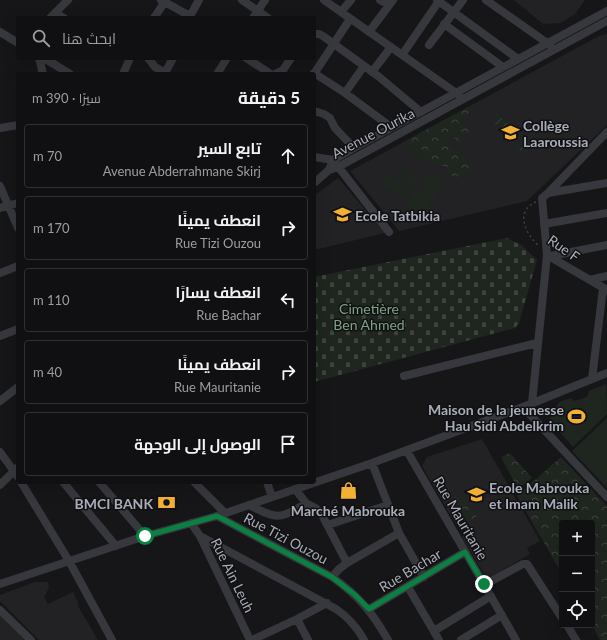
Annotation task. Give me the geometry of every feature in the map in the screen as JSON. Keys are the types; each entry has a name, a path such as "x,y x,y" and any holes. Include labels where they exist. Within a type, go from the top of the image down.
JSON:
{"street":[{"path":"52,16 68,0"},
{"path":"192,16 199,0"},
{"path":"242,0 256,15 265,0"},
{"path":"324,0 465,99"},
{"path":"341,12 351,0"},
{"path":"369,32 391,3 380,0"},
{"path":"429,44 463,0"},
{"path":"486,0 555,49"},
{"path":"155,16 164,1 190,16"},
{"path":"402,55 438,1 518,58"},
{"name":"Avenue Ourika","path":"316,181 354,148 607,11"},
{"path":"315,72 350,18"},
{"path":"444,24 502,67"},
{"name":"Avenue Ourika","path":"336,164 465,99 555,49 605,24"},
{"path":"0,32 16,42"},
{"path":"316,34 319,34 364,66 421,112"},
{"path":"372,72 391,47"},
{"path":"40,60 42,72"},
{"path":"47,60 67,72"},
{"path":"123,72 129,60"},
{"path":"150,60 155,67 164,72"},
{"path":"167,72 173,60"},
{"path":"218,72 226,60"},
{"path":"249,60 267,72"},
{"path":"283,72 290,60"},
{"path":"345,93 364,66"},
{"path":"316,74 345,93 391,127"},
{"path":"316,112 330,118 335,128 354,148"},
{"path":"0,128 16,126"},
{"path":"532,403 537,343 549,255 544,224 545,195 607,132"},
{"path":"316,157 324,158 336,164 389,232"},
{"path":"316,161 324,158"},
{"path":"545,195 607,183"},
{"path":"0,186 16,223"},
{"path":"0,208 16,204"},
{"path":"544,224 607,214"},
{"path":"549,255 607,245"},
{"name":"Rue F","path":"549,255 605,289"},
{"path":"0,273 16,267"},
{"path":"590,280 607,276"},
{"path":"592,379 605,289"},
{"path":"0,336 16,330"},
{"path":"404,376 537,343"},
{"path":"316,482 407,451 523,408 607,373"},
{"path":"0,401 16,389"},
{"path":"523,408 607,497"},
{"name":"Rue Mauritanie","path":"407,451 516,640"},
{"path":"0,452 16,471"},
{"path":"372,463 398,533 424,577"},
{"path":"0,485 16,473"},
{"path":"22,484 68,561 112,640"},
{"path":"65,484 116,546"},
{"path":"101,484 145,536"},
{"name":"Rue Tizi Ouzou","path":"196,484 221,514 332,577 354,594 369,609 388,640"},
{"path":"268,484 272,497"},
{"path":"0,584 145,536 221,514 310,484"},
{"path":"295,489 306,504 317,509 328,525 347,563"},
{"path":"249,504 272,516 283,516 306,504"},
{"path":"328,525 388,505"},
{"name":"Rue Ain Leuh","path":"191,523 200,536 251,640"},
{"path":"332,577 347,563 398,533"},
{"path":"200,536 327,603 343,613 354,625 364,640"},
{"name":"Rue Bachar","path":"369,609 465,552"},
{"path":"484,584 523,564 527,564 559,613"},
{"path":"408,587 439,640"},
{"path":"434,631 491,596"},
{"path":"251,640 297,619 327,603"},
{"path":"0,610 31,640"},
{"path":"461,640 502,615"},
{"path":"297,619 308,640"},
{"path":"569,628 576,640"}],"path":[{"name":"Rue F","path":"545,195 529,206 525,211 524,217 529,235 534,242 549,255"}],"shaded area":[{"path":"514,0 585,0 575,14 561,23 543,24"},
{"name":"Collège Laaroussia","path":"607,34 607,125 527,201 399,231 350,171 599,36"},
{"name":"Ecole Tatbikia","path":"338,178 385,233 316,250 316,194"},
{"name":"Ecole Mabrouka et Imam Malik","path":"482,439 540,541 527,548 530,554 487,579 462,537 465,532 460,523 455,523 422,466 427,457"},
{"path":"35,582 48,582 49,588 44,597 48,604 73,592 78,602 78,606 98,640 39,640 0,601 0,595"},
{"path":"0,612 28,640 0,640"}],"green space":[{"path":"468,107 472,111 461,121 470,131 458,141 451,135 446,139 446,143 451,150 461,153 475,167 471,173 461,174 457,177 452,176 447,170 448,167 423,158 412,151 407,140"},
{"path":"498,114 509,125 502,131 491,120"},
{"path":"512,129 520,138 514,143 506,134"},
{"path":"525,139 530,145 522,153 517,147"},
{"path":"403,167 419,179 411,188 396,176"},
{"path":"429,170 445,181 422,217 405,206"},
{"path":"388,173 410,189 402,199 380,183"},
{"name":"Cimetière Ben Ahmed","path":"507,238 521,245 537,260 519,323 515,328 316,381 316,277"},
{"name":"Maison de la jeunesse Hau Sidi Abdelkrim","path":"606,384 607,414 573,447 549,420 559,402 571,398 574,401 587,397 589,391"},
{"path":"607,418 607,488 572,451"},
{"path":"510,453 532,478 523,485 516,485 501,457"},
{"path":"561,457 607,506 607,640 600,640 594,628 595,628 595,520 559,520 559,569 517,496"},
{"path":"462,492 477,518 469,522 454,496"}],"place":[{"name":"Collège Laaroussia","path":"510,133"},
{"name":"Ecole Tatbikia","path":"342,215"},
{"name":"Maison de la jeunesse Hau Sidi Abdelkrim","path":"577,417"},
{"name":"Marché Mabrouka","path":"348,490"},
{"name":"Ecole Mabrouka et Imam Malik","path":"476,495"},
{"name":"BMCI BANK","path":"166,503"}],"route":[{"path":"145,536 217,516 332,577 354,594 369,609 465,552 484,584"}]}
